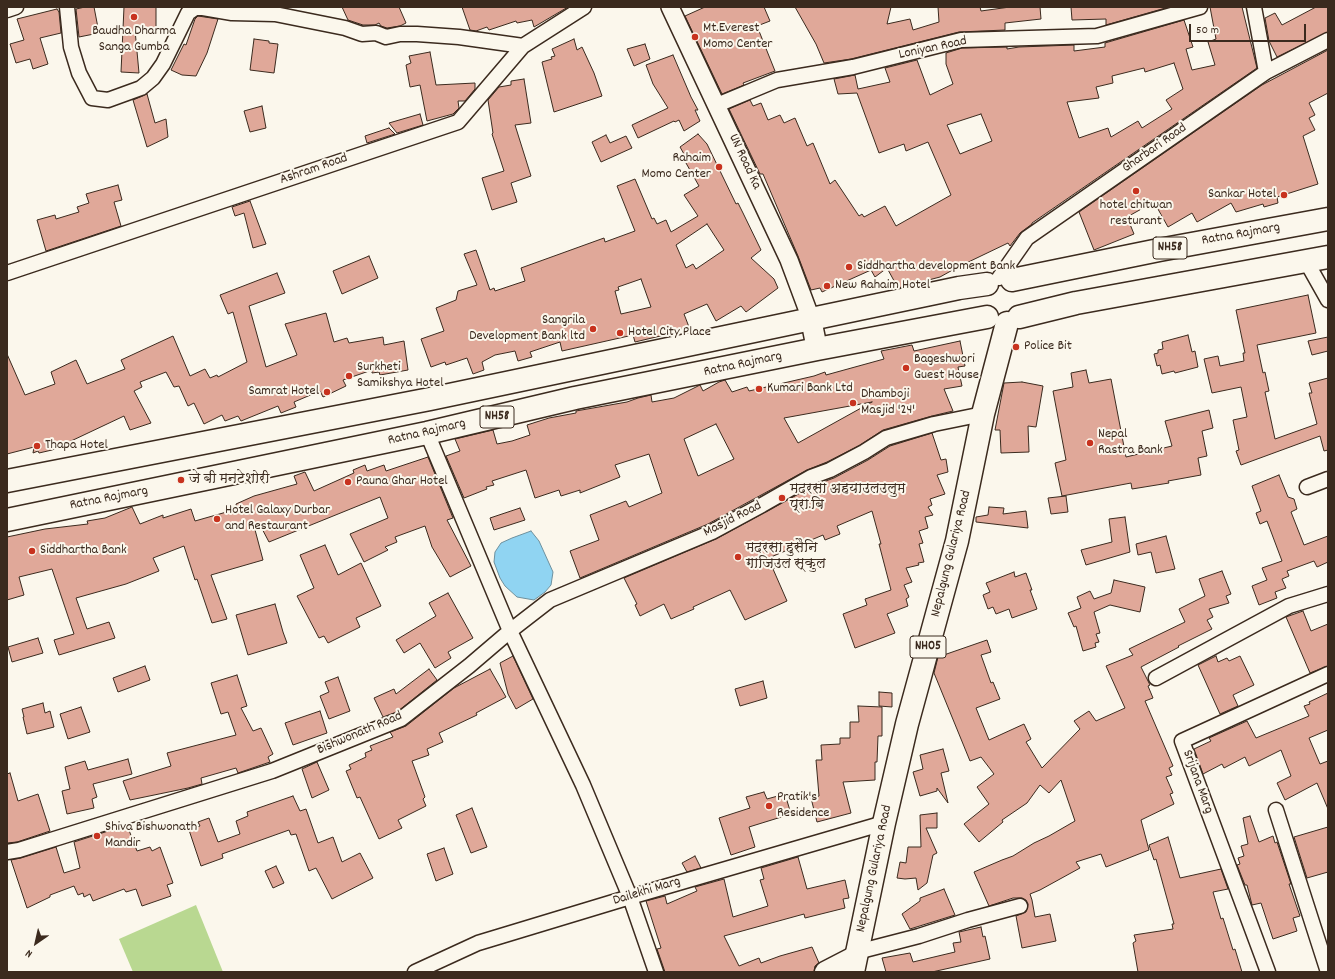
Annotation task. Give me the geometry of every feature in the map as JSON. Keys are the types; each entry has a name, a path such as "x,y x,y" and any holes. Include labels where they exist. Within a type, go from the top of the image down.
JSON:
{"main road":[{"name":"Ratna Rajmarg","path":"7,481 430,399 959,288 1328,219"},
{"name":"Ratna Rajmarg","path":"7,520 427,433 575,398 817,349 1004,319 1076,303 1328,257"},
{"path":"999,281 1018,284 1023,290 1026,304 1023,311 1004,319 983,312 980,304 980,297 983,290 999,281"},
{"path":"811,319 817,349"},
{"name":"Nepalgung Gulariya Road","path":"856,960 884,823 907,724 957,541 1004,319"},
{"path":"825,972 856,960"}],"street":[{"path":"7,10 16,7"},
{"path":"66,7 71,47 79,73 92,98 108,100 141,88 153,78 162,64 188,13 195,8 232,13 275,14 345,28 362,34 376,33 386,37 400,34 417,34 459,37 523,46"},
{"path":"275,14 292,7"},
{"name":"Ashram Road","path":"7,273 458,122 523,46 584,7"},
{"name":"UN Road Ka","path":"670,7 789,260 811,319"},
{"name":"Loniyan Road","path":"717,105 777,80 853,68 961,40 1097,36 1200,7"},
{"path":"1254,7 1266,72"},
{"name":"Gharbari Road","path":"999,281 1027,238 1266,72 1328,40"},
{"path":"1306,261 1328,300"},
{"name":"Masjid Road","path":"510,631 550,600 712,532 762,506 811,476 830,470 864,452 886,438 934,424 983,414"},
{"path":"427,433 510,631 583,785 630,897 656,972"},
{"path":"1307,487 1328,479"},
{"path":"1156,678 1289,606 1328,594"},
{"name":"Bishwonath Road","path":"7,852 20,850 272,771 401,719 470,666 510,631"},
{"name":"Srijana Marg","path":"1268,972 1182,741 1328,674"},
{"path":"1276,810 1328,972"},
{"name":"Dailekhi Marg","path":"415,972 478,943 884,823"},
{"path":"856,960 919,936 968,920 1020,906"}],"green space":[{"path":"196,905 223,972 133,972 119,939"}],"water":[{"path":"531,531 539,541 553,572 551,585 545,592 534,600 517,597 505,586 500,578 494,562 495,552 501,543"}],"building":[{"path":"94,7 99,33 79,37 76,9"},
{"path":"124,7 156,7 156,28 137,28 137,30 135,30 139,73 121,72"},
{"path":"342,7 399,7 406,23 400,26 387,28 381,26 379,23 375,25 363,25 348,20"},
{"path":"462,7 568,7 534,27 532,20 517,23 516,21 489,30 487,27 476,31 470,30"},
{"path":"705,7 764,7 770,21 757,26 775,71 743,83 744,85 722,94 685,16"},
{"path":"795,7 891,7 887,24 910,19 913,30 939,22 938,7 980,7 981,11 1010,7 1040,7 1041,19 1005,23 1005,30 959,32 851,59 824,63 816,44"},
{"path":"1071,7 1169,7 1106,25 1106,19 1072,20"},
{"path":"1210,7 1242,7 1257,68 1032,223 1020,233 1010,246 1008,243 940,277 898,288 887,268 875,277 871,270 822,292 820,288 811,290 763,174 760,174 729,109 750,100 753,106 761,103 768,120 780,115 784,123 795,118 807,146 813,143 830,184 835,180 859,216 862,214 864,217 885,206 896,226 951,195 928,142 906,151 904,144 879,153 857,93 838,94 834,79 855,75 858,89 890,82 885,68 917,60 930,95 953,84 946,64 946,53 962,48 1007,47 1007,49 1019,47 1074,45 1074,51 1105,47 1105,43 1184,20 1193,47 1186,49 1192,70 1215,65 1208,42 1216,39","holes":["1174,63 1183,89 1166,100 1172,109 1142,128 1138,121 1111,137 1108,128 1079,138 1067,102 1099,98 1096,87 1113,83 1112,76 1144,68 1145,72","981,114 992,141 960,154 947,125"]},
{"path":"1316,7 1328,7 1328,32 1277,57 1269,41 1265,18 1275,13 1282,25"},
{"path":"57,9 59,12 61,33 40,38 48,64 33,69 30,59 16,63 10,44 24,40 17,19"},
{"path":"198,16 218,19 207,53 196,76 182,75 171,70 184,44 186,45 195,19"},
{"path":"254,39 278,44 274,73 250,70"},
{"path":"574,39 577,50 582,47 594,73 602,96 554,112 542,62 552,59 551,57 555,56 552,49"},
{"path":"645,44 650,59 634,66 627,49"},
{"path":"1328,50 1328,93 1309,103 1315,115 1309,118 1315,130 1303,136 1318,184 1277,197 1278,203 1264,207 1263,204 1236,212 1231,203 1197,222 1192,213 1168,227 1154,202 1127,217 1134,234 1094,250 1079,212 1262,85"},
{"path":"430,52 436,85 475,83 475,89 465,101 458,101 459,108 453,114 427,121 420,85 410,87 406,65 411,63 409,56"},
{"path":"673,55 698,110 695,110 700,121 684,131 679,120 674,121 638,138 632,125 668,108 653,84 646,65"},
{"path":"524,79 531,123 515,125 531,176 511,183 517,202 492,210 482,178 504,171 492,134 488,100 499,87 511,85 511,81"},
{"path":"147,94 155,123 166,119 168,137 147,147 133,100"},
{"path":"262,106 266,128 250,132 244,111"},
{"path":"420,114 423,125 397,133 389,123"},
{"path":"389,128 395,134 367,143 365,136"},
{"path":"698,134 707,144 736,204 738,203 761,250 751,258 774,279 778,288 746,312 741,306 716,321 707,304 684,314 689,327 673,331 673,333 635,342 633,335 562,351 560,342 530,352 532,357 518,361 515,351 495,355 482,362 484,370 473,374 467,358 446,365 445,362 431,367 421,339 444,331 436,308 456,300 458,291 477,285 464,254 476,250 490,290 494,288 495,291 525,281 521,268 604,238 605,242 635,231 617,186 635,179 652,219 654,218 657,224 666,220 671,232 698,216 684,195 699,186 682,156 684,154 680,147","holes":["707,224 724,250 696,269 693,264 686,268 676,245","641,279 651,307 621,314 615,291 619,290 618,287"]},
{"path":"606,135 610,143 626,136 632,148 601,162 592,142"},
{"path":"118,185 122,200 114,202 121,226 46,251 37,220 55,215 56,219 79,212 77,207 89,203 86,194"},
{"path":"250,201 266,244 253,248 244,213 235,216 232,207"},
{"path":"369,256 378,278 342,294 333,271"},
{"path":"277,273 285,293 249,306 266,367 297,355 285,324 326,313 334,342 347,338 349,343 383,337 384,345 404,341 408,370 380,375 379,372 372,373 372,370 343,380 346,386 323,397 320,391 294,402 296,407 281,413 278,406 241,421 238,416 225,421 222,415 204,424 194,403 188,406 179,386 174,387 166,372 140,382 142,387 134,391 151,423 130,430 124,416 52,450 33,453 34,447 7,454 7,354 25,395 55,384 51,372 76,360 87,384 125,369 121,360 173,336 190,376 205,369 210,378 217,375 218,377 247,362 233,312 228,314 220,295"},
{"path":"1308,295 1316,333 1257,345 1263,373 1265,372 1269,391 1265,392 1275,439 1317,424 1309,393 1312,393 1309,383 1328,378 1328,450 1324,451 1320,436 1241,465 1236,451 1239,450 1233,420 1247,417 1241,387 1212,393 1204,359 1218,356 1220,366 1244,361 1243,353 1245,353 1236,310"},
{"path":"1188,335 1192,352 1195,351 1198,367 1175,373 1174,371 1162,374 1160,365 1157,366 1154,354 1158,353 1158,350 1163,349 1162,342"},
{"path":"1328,337 1328,351 1312,355 1308,341"},
{"path":"960,341 965,366 958,367 962,386 944,389 953,411 883,430 860,445 827,462 807,470 708,524 580,578 570,551 599,540 590,515 626,501 629,507 662,493 649,454 615,465 620,477 580,493 580,490 561,496 559,490 535,498 526,470 492,481 494,485 486,487 487,489 464,498 446,456 460,451 455,439 493,430 497,444 512,441 530,435 527,425 549,418 576,413 576,411 627,402 651,395 652,402 674,398 700,385 703,391 725,380 732,392 747,387 749,391 814,376 825,372 826,375 884,359 881,351 912,345 914,351","holes":["872,402 798,443 784,418","716,424 734,459 698,476 684,439"]},
{"path":"1086,370 1089,383 1111,379 1126,457 1172,446 1165,421 1209,410 1213,428 1202,431 1207,456 1198,458 1201,475 1168,481 1169,483 1132,489 1131,483 1062,496 1055,463 1066,460 1053,391 1073,387 1071,373"},
{"path":"1022,382 1043,386 1036,427 1028,426 1029,452 1001,453 1000,430 995,430 1004,383"},
{"path":"932,433 941,460 946,459 948,472 937,475 945,494 930,499 932,505 928,507 933,515 925,517 928,528 919,531 923,543 919,544 924,562 918,563 919,565 906,568 912,582 904,585 909,597 906,599 908,606 887,614 895,633 855,648 843,614 867,605 865,599 891,590 872,511 837,526 840,534 825,540 823,535 771,557 776,567 773,569 787,601 745,620 730,590 671,619 664,604 640,616 635,605 637,604 624,578 716,539 815,485 834,478 868,460 890,446"},
{"path":"428,457 453,518 447,520 471,566 450,577 432,547 425,526 395,537 397,542 385,547 388,550 364,562 350,534 388,518 380,497 269,542 259,523 254,526 263,560 211,575 227,619 212,623 197,579 195,580 184,546 153,558 159,571 126,584 76,598 87,629 109,622 115,638 59,655 54,640 74,634 52,569 19,577 24,595 7,600 7,537 45,529 88,524 87,521 105,518 132,507 140,524 163,515 163,518 191,509 195,521 237,509 236,504 254,496 297,484 294,476 305,472 314,491 354,473 353,470 365,465 367,471 384,465 386,471"},
{"path":"1279,475 1288,497 1294,499 1297,509 1291,512 1304,545 1328,536 1328,562 1317,567 1314,561 1287,571 1289,576 1282,579 1286,588 1275,592 1277,598 1259,605 1252,586 1267,580 1262,568 1282,561 1267,521 1260,524 1256,513 1261,511 1252,486"},
{"path":"1066,496 1068,512 1051,514 1048,498"},
{"path":"989,507 1004,508 1003,514 1026,511 1028,528 976,522 976,517 988,515"},
{"path":"520,508 525,520 494,530 490,518"},
{"path":"1125,517 1130,552 1086,565 1081,550 1112,542 1109,519"},
{"path":"1166,536 1175,569 1156,573 1151,552 1138,555 1136,544"},
{"path":"325,545 338,575 361,563 381,606 356,618 360,627 328,643 324,636 319,638 297,596 314,588 300,555"},
{"path":"1222,571 1231,594 1226,596 1229,603 1209,609 1213,617 1207,620 1212,629 1141,667 1150,685 1148,686 1153,698 1145,701 1173,766 1169,768 1172,775 1166,777 1173,793 1170,794 1174,804 1141,820 1149,850 1106,867 1101,854 1076,862 1080,868 1030,894 1035,917 1050,914 1056,941 1022,948 1016,916 1026,912 1028,904 1026,900 1022,898 1013,898 989,906 974,872 1013,856 1075,821 1061,780 1049,793 1040,785 1027,803 1002,820 1003,822 979,842 964,824 989,804 977,787 994,774 981,757 970,761 934,673 938,657 987,640 991,652 981,655 991,683 993,682 1000,699 976,708 989,740 1024,724 1031,739 1026,742 1042,768 1080,729 1074,721 1089,711 1096,721 1125,708 1106,666 1133,655 1129,649 1185,622 1179,609 1205,596 1199,579"},
{"path":"1014,572 1015,577 1026,573 1037,609 1012,618 1009,609 996,614 993,607 988,609 983,595 990,592 986,583"},
{"path":"1114,580 1145,587 1140,612 1110,605 1094,612 1100,633 1096,634 1099,642 1095,643 1096,647 1083,651 1076,626 1074,627 1068,613 1081,608 1077,597 1090,591 1094,599 1111,593"},
{"path":"448,593 473,638 448,652 451,658 435,668 420,643 404,653 396,640 436,616 429,603"},
{"path":"275,604 287,643 248,655 236,615"},
{"path":"1303,611 1311,631 1328,624 1328,666 1310,673 1286,617"},
{"path":"38,638 43,653 12,662 8,647"},
{"path":"513,656 533,699 516,709 508,694 500,663"},
{"path":"1216,656 1218,662 1227,658 1229,661 1240,656 1254,685 1233,695 1238,706 1220,714 1198,665"},
{"path":"145,666 150,680 118,692 113,678"},
{"path":"429,669 437,680 397,712 383,717 374,698 394,689 396,694"},
{"path":"490,669 506,697 476,713 477,715 439,733 443,742 427,749 429,755 412,761 425,797 423,799 426,806 398,820 402,828 379,839 360,797 357,798 346,771 351,769 349,765 366,757 365,753 372,750 370,746 393,737 390,732 406,726 454,688"},
{"path":"237,675 247,706 241,708 253,731 261,728 273,754 268,757 270,762 238,773 236,768 201,778 202,784 188,788 130,800 123,781 171,766 167,753 236,735 228,712 221,714 211,683"},
{"path":"338,677 350,711 329,719 320,696 329,692 325,682"},
{"path":"763,681 767,698 740,706 735,689"},
{"path":"879,692 892,693 892,707 879,706"},
{"path":"1328,693 1328,730 1309,738 1320,764 1328,761 1328,809 1317,783 1285,800 1277,783 1291,776 1281,750 1249,766 1245,757 1224,768 1222,764 1203,774 1194,749 1211,741 1209,738 1247,721 1256,738 1309,716 1304,706"},
{"path":"43,703 45,713 50,711 54,727 27,734 22,709"},
{"path":"858,706 882,707 882,736 878,736 877,762 875,762 875,780 843,782 851,813 817,822 811,798 819,796 816,760 822,760 821,745 840,744 840,738 850,738 850,722 859,722"},
{"path":"81,707 90,732 68,739 60,714"},
{"path":"320,711 327,733 293,745 285,723"},
{"path":"943,749 949,771 941,773 948,803 937,788 937,791 920,796 913,772 923,769 920,755"},
{"path":"128,759 132,774 93,784 97,797 92,799 94,808 67,814 62,791 70,789 65,767 85,761 88,770"},
{"path":"317,762 329,790 312,798 302,769"},
{"path":"10,773 18,801 38,794 50,831 17,842 7,843 7,774"},
{"path":"764,792 767,799 785,794 791,814 749,827 755,847 731,855 719,818 750,808 746,797"},
{"path":"293,796 300,811 306,809 318,843 333,837 342,862 360,853 373,878 332,899 316,868 309,871 296,834 291,835 289,830 222,854 223,858 201,866 189,830 200,826 198,822 209,818 218,842 240,834 236,821 248,816 247,812"},
{"path":"472,808 487,847 471,853 456,815"},
{"path":"937,813 937,828 926,828 937,853 933,855 927,883 918,890 916,878 897,878 900,862 906,863 908,847 921,847 920,815"},
{"path":"1250,816 1259,842 1273,836 1275,843 1277,842 1300,916 1293,918 1297,931 1273,939 1261,903 1252,905 1247,885 1245,885 1237,865 1240,864 1238,858 1244,856 1241,846 1248,844 1243,818"},
{"path":"127,825 137,851 150,847 152,851 160,847 173,883 167,885 171,896 142,906 136,889 126,892 124,889 93,901 90,894 84,897 83,893 78,895 74,886 50,895 50,897 27,908 11,860 56,847 64,873 80,868 74,842"},
{"path":"1328,827 1328,872 1307,878 1294,837"},
{"path":"1168,837 1180,878 1221,869 1228,889 1213,892 1221,919 1223,918 1242,972 1138,972 1133,943 1136,941 1134,935 1173,929 1172,924 1174,924 1156,859 1154,860 1149,845"},
{"path":"444,848 453,874 436,881 427,854"},
{"path":"695,856 701,868 687,872 682,863"},
{"path":"798,857 807,889 845,880 849,898 843,899 845,908 805,918 804,914 724,936 739,966 759,958 761,963 812,947 819,963 815,966 814,972 665,972 657,949 661,948 646,901 665,896 667,904 697,891 695,887 724,879 733,917 768,906 760,880 764,879 761,868"},
{"path":"276,866 284,883 273,888 265,871"},
{"path":"944,889 955,915 910,929 902,914 920,901 920,898"},
{"path":"981,927 983,937 985,936 990,959 932,972 886,972 882,958 910,953 913,962 955,952 953,943 961,942 959,932"}],"place":[{"name":"Baudha Dharma Sanga Gumba","path":"134,17"},
{"name":"Mt.Everest Momo Center","path":"695,37"},
{"name":"Rahaim Momo Center","path":"719,167"},
{"name":"hotel chitwan resturant","path":"1136,191"},
{"name":"Sankar Hotel","path":"1284,195"},
{"name":"Siddhartha development Bank","path":"849,267"},
{"name":"New Rahaim Hotel","path":"827,286"},
{"name":"Sangrila Development Bank ltd","path":"593,329"},
{"name":"Hotel City Place","path":"620,333"},
{"name":"Police Bit","path":"1016,347"},
{"name":"Bageshwori Guest House","path":"906,368"},
{"name":"Surkheti Samikshya Hotel","path":"349,376"},
{"name":"Kumari Bank Ltd","path":"759,389"},
{"name":"Samrat Hotel","path":"327,392"},
{"name":"Dhamboji Masjid '24'","path":"853,403"},
{"name":"Nepal Rastra Bank","path":"1090,443"},
{"name":"Thapa Hotel","path":"37,446"},
{"name":"जे बी मनटेशोरी","path":"181,480"},
{"name":"Pauna Ghar Hotel","path":"348,482"},
{"name":"मदरसा अहयाउलउलुम प्रा.बि","path":"782,498"},
{"name":"Hotel Galaxy Durbar and Restaurant","path":"217,519"},
{"name":"Siddhartha Bank","path":"32,551"},
{"name":"मदरसा हुसैनि गाजिउल स्कुल","path":"738,557"},
{"name":"Pratik's Residence","path":"769,806"},
{"name":"Shiva Bishwonath Mandir","path":"97,836"}]}
